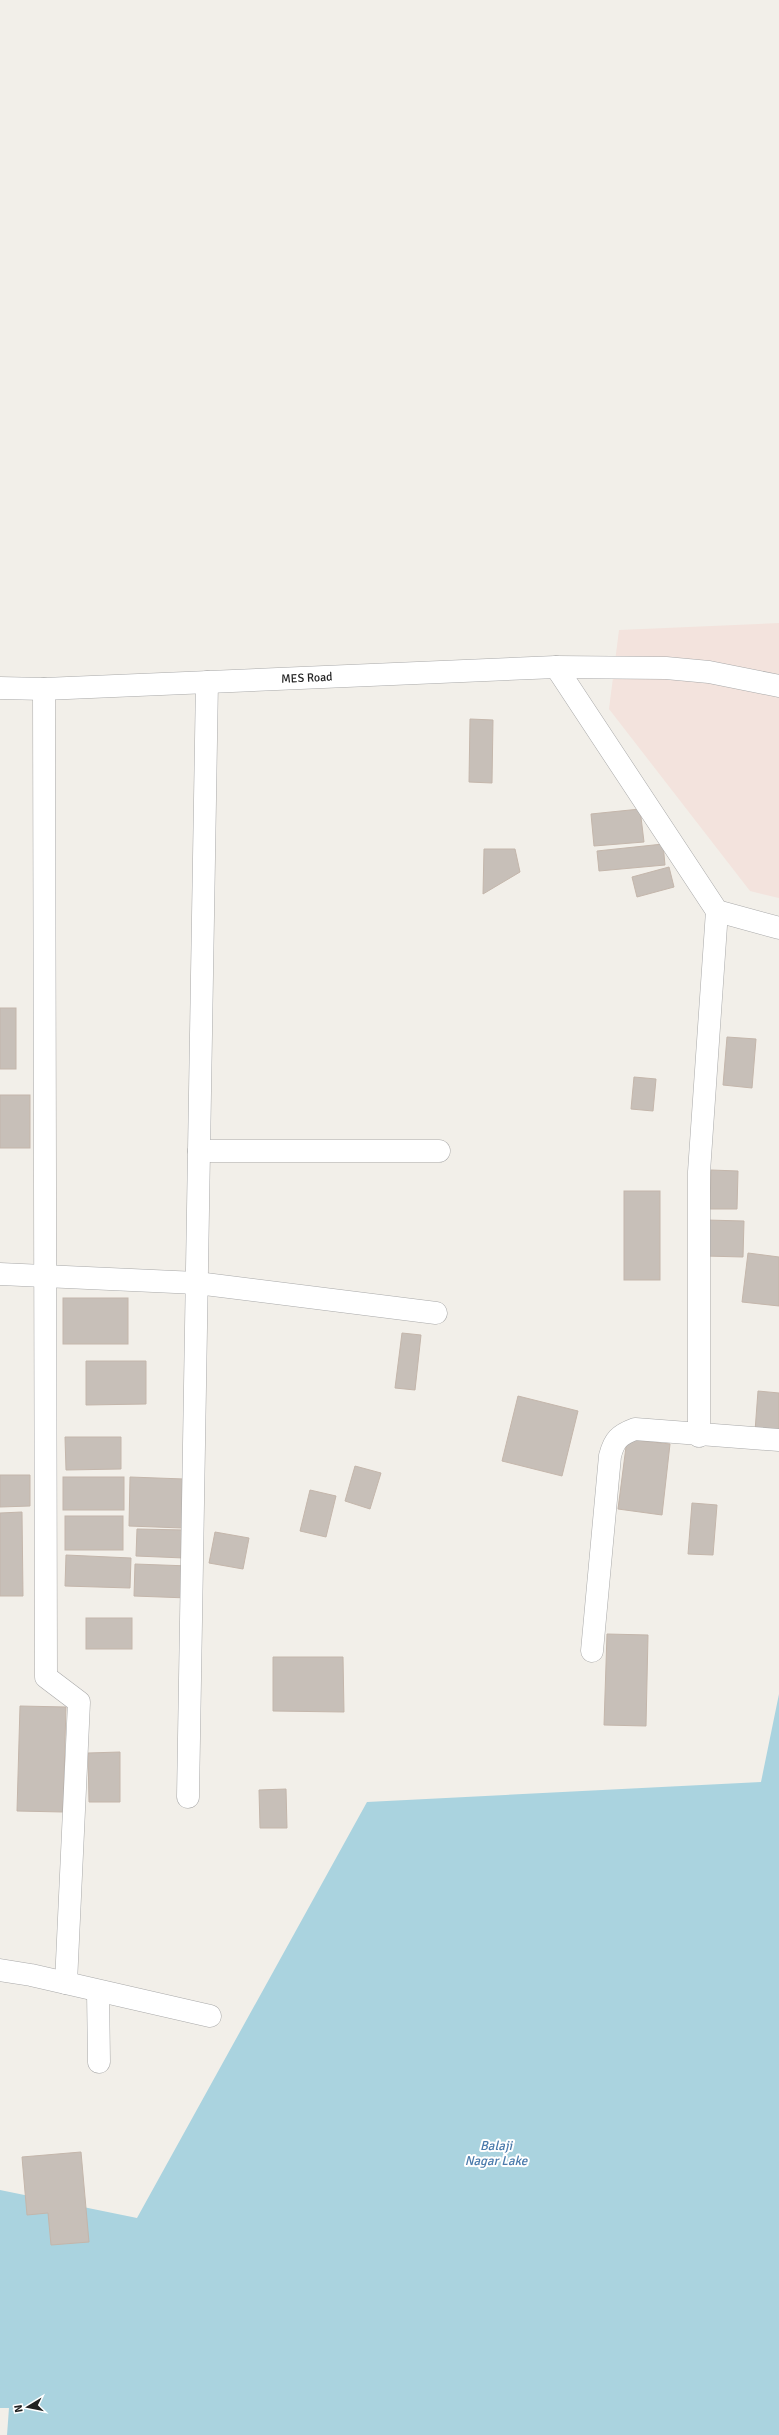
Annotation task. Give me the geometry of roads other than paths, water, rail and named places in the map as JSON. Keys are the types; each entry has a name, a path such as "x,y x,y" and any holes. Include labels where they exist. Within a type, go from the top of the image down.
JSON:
{"street":[{"name":"MES Road","path":"0,688 44,689 556,667 666,668 709,672 779,686"},
{"path":"556,667 717,911 699,1172 699,1436"},
{"path":"188,1797 207,682"},
{"path":"44,689 43,1276 46,1677 79,1702 66,1983"},
{"path":"717,911 779,928"},
{"path":"199,1151 439,1151"},
{"path":"0,1274 197,1283 436,1313"},
{"path":"592,1651 610,1456 614,1442 620,1434 635,1429 699,1436 779,1440"},
{"path":"0,1970 66,1983 210,2016"},
{"path":"98,1991 99,2062"}],"water":[{"name":"Balaji Nagar Lake","path":"779,1694 779,2435 7,2435 9,2408 0,2408 0,2190 137,2218 367,1802 761,1782"}]}
